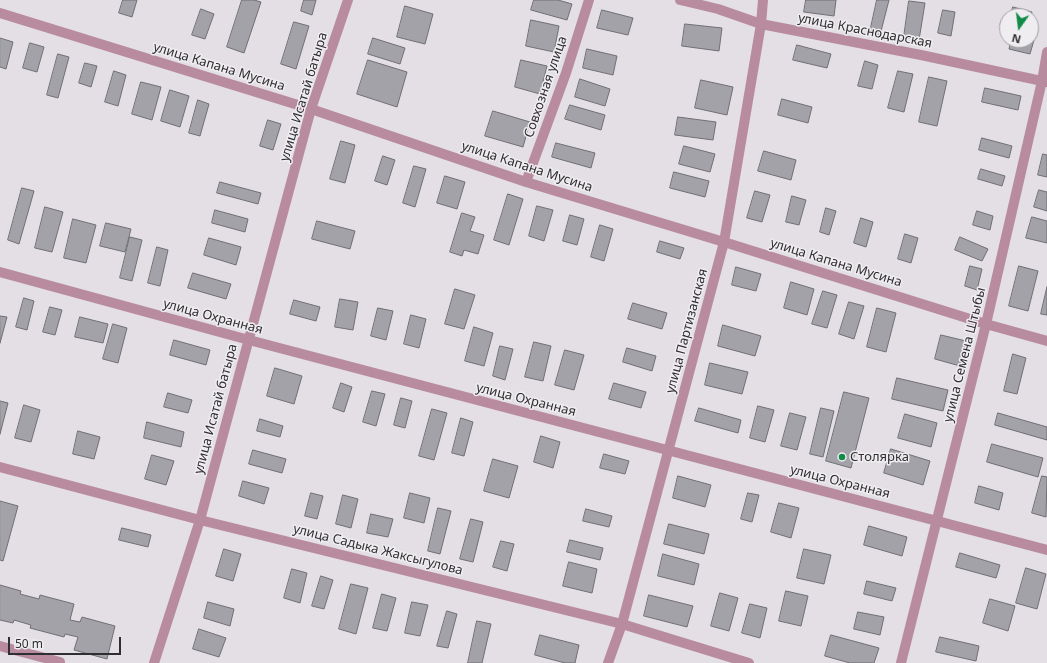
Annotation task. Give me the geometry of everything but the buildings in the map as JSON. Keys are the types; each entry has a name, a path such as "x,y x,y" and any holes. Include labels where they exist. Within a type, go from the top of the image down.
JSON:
{"street":[{"name":"улица Исатай батыра","path":"154,663 200,520 311,109 348,0"},
{"name":"Совхозная улица","path":"526,182 566,73 589,0"},
{"name":"улица Краснодарская","path":"680,0 718,9 762,24 921,55 1044,82"},
{"name":"улица Партизанская","path":"608,663 622,624 724,242 762,24 763,0"},
{"name":"улица Капана Мусина","path":"0,13 311,109 526,182 1047,342"},
{"name":"улица Семена Штыбы","path":"901,663 986,324 1044,82 1047,52"},
{"name":"улица Охранная","path":"0,272 248,340 1047,550"},
{"name":"улица Садыка Жаксыгулова","path":"0,466 200,520 622,624 749,663"},
{"path":"0,646 60,662 59,663"}],"place":[{"name":"Столярка","path":"842,457"}]}
